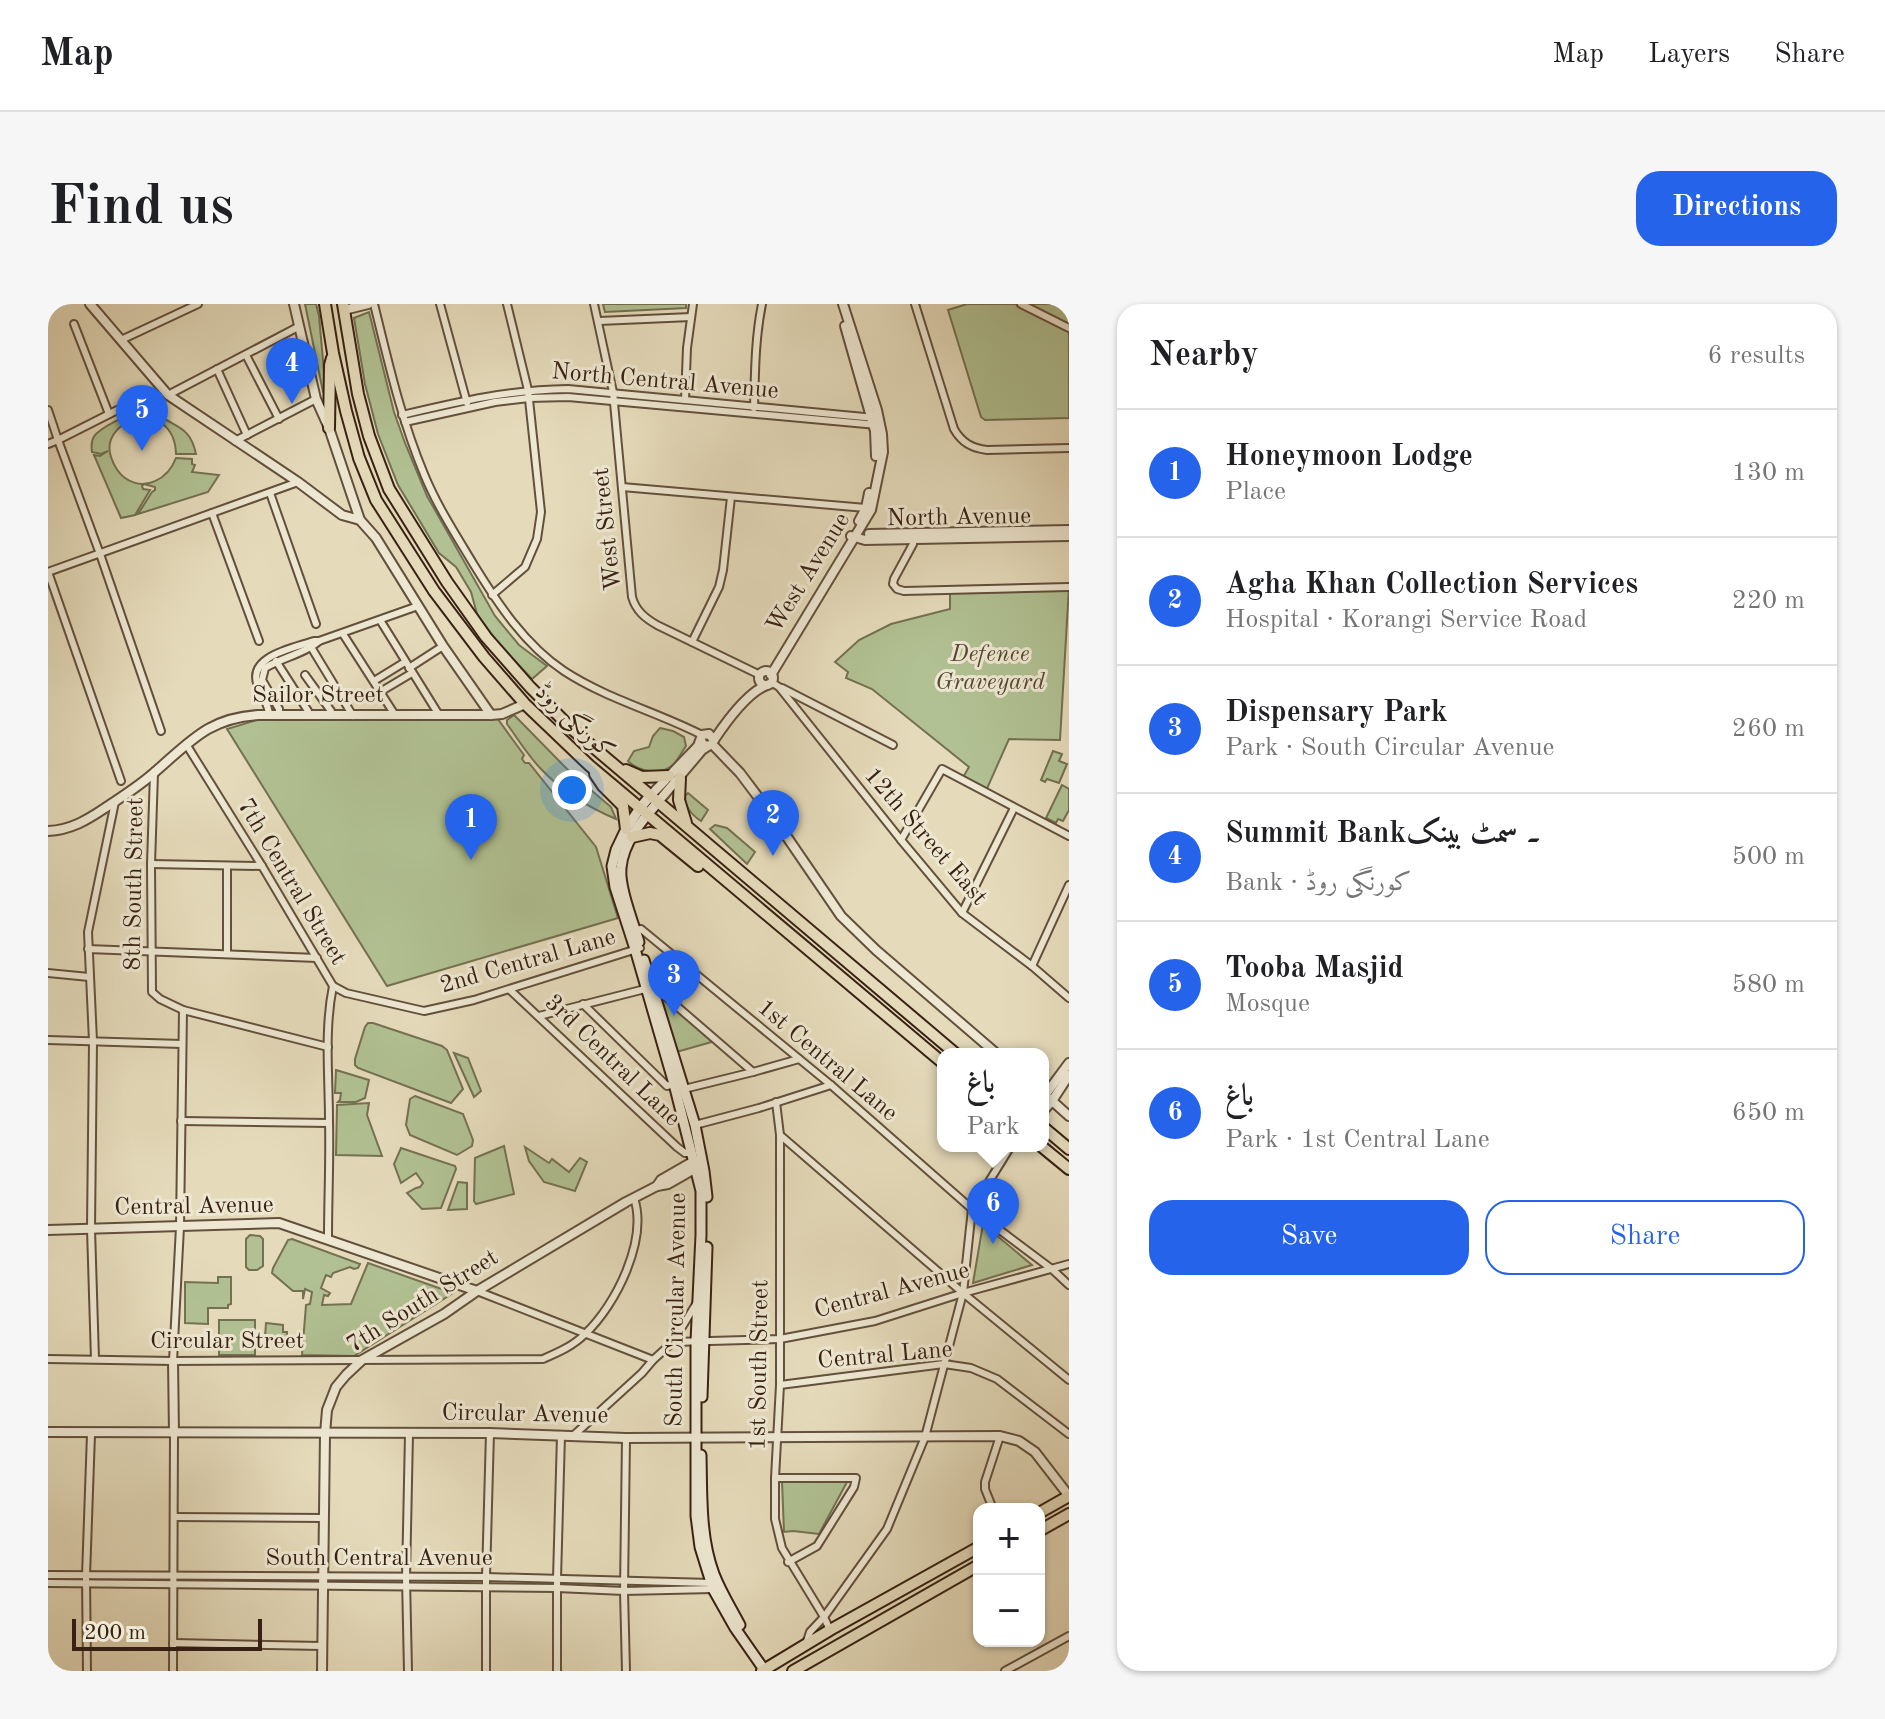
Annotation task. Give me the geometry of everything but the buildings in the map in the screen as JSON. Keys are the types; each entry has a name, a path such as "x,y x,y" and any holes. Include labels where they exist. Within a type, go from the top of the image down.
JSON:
{"main road":[{"name":"کورنگی روڈ","path":"325,304 352,434 376,500 453,618 484,657 525,704 590,766 937,1058"},
{"name":"کورنگی روڈ","path":"343,307 358,394 369,436 389,489 446,581 486,637 530,687 573,730 654,799"},
{"path":"329,428 333,353"},
{"path":"590,766 603,786 623,806 629,833 660,835 706,871 722,876"},
{"path":"621,769 642,777 674,777 686,825"},
{"path":"654,799 949,1048"},
{"name":"South Circular Avenue","path":"654,799 616,850 612,866 615,887 638,949 679,1086 695,1125 706,1184 707,1235 700,1341 696,1516 700,1547 712,1586 735,1628 766,1670"},
{"name":"South Circular Avenue","path":"629,833 621,875 638,949"},
{"name":"South Circular Avenue","path":"679,1086 701,1191 700,1341"},
{"path":"1049,1132 1069,1149"},
{"path":"1048,1152 1069,1169"},
{"name":"South Circular Avenue","path":"698,1437 703,1516 714,1573 740,1627 766,1670"},
{"path":"1045,1510 1069,1496"},
{"path":"1045,1528 1068,1517"},
{"path":"766,1670 830,1630 973,1550"},
{"path":"793,1671 973,1568"}],"street":[{"path":"90,304 168,395 342,515 360,520"},
{"path":"121,340 198,304"},
{"path":"294,304 316,399 360,520 376,538 443,646 491,715"},
{"path":"343,307 371,304 404,418 439,506 492,595 532,646 563,670 600,691 680,723 708,740 740,773 841,916 990,1048"},
{"path":"440,304 467,403"},
{"path":"492,595 525,567 537,539 541,512 528,394 507,304"},
{"name":"West Street","path":"594,304 613,392 635,605 657,625 893,745"},
{"path":"685,400 693,304"},
{"path":"754,411 754,358 762,304"},
{"name":"West Avenue","path":"654,799 698,746 708,740 755,686 768,679 770,667 871,510 883,452 841,304"},
{"path":"915,304 954,429 964,442 987,450 1069,448"},
{"path":"1021,304 1069,328"},
{"path":"599,321 691,317"},
{"path":"74,324 109,414"},
{"path":"168,395 298,327"},
{"path":"246,355 279,419"},
{"path":"217,369 247,435"},
{"name":"North Central Avenue","path":"404,418 467,403 568,389 685,400 754,411"},
{"path":"48,444 149,394"},
{"name":"North Central Avenue","path":"528,394 876,422"},
{"path":"235,441 316,399"},
{"path":"48,410 161,731"},
{"name":"West Avenue","path":"854,534 866,508 877,451 876,422"},
{"path":"121,781 48,572 298,482"},
{"path":"622,487 866,508"},
{"path":"270,493 316,624"},
{"path":"692,642 719,587 731,497"},
{"path":"342,515 356,503"},
{"path":"212,513 259,641"},
{"name":"North Avenue","path":"913,536 1069,530"},
{"name":"North Avenue","path":"854,534 1069,536"},
{"path":"913,536 913,544 894,579 897,589 1069,587"},
{"path":"319,641 265,668 262,680 279,709 274,715 255,679 258,668 272,656 418,606"},
{"path":"380,620 439,715"},
{"path":"343,634 395,716"},
{"path":"380,692 443,646"},
{"path":"311,647 353,716"},
{"path":"276,661 308,715"},
{"path":"374,681 409,668"},
{"path":"305,675 331,711 331,716"},
{"name":"12th Street East","path":"768,679 962,913 1069,998"},
{"name":"Sailor Street","path":"48,831 63,830 81,823 154,773 205,730 239,716 491,715 502,714 525,704"},
{"name":"7th Central Street","path":"186,744 333,986 328,1047 328,1238"},
{"path":"901,840 942,769 1069,836"},
{"name":"8th South Street","path":"154,773 152,992 183,1010"},
{"path":"95,1359 91,1229 93,1041 88,932 115,801"},
{"path":"962,913 1014,808"},
{"path":"151,864 262,866"},
{"path":"227,866 227,954"},
{"path":"1032,966 1069,885"},
{"name":"1st Central Lane","path":"635,930 641,929 831,1085 972,1209 1069,1285"},
{"path":"88,949 317,958"},
{"name":"2nd Central Lane","path":"333,986 346,993 424,1011 510,990 638,949"},
{"path":"48,973 89,977"},
{"name":"3rd Central Lane","path":"510,990 694,1161"},
{"path":"539,1016 658,990 753,1072"},
{"path":"583,1004 667,1086 753,1072 799,1059"},
{"path":"173,1671 173,1361 180,1227 183,1010 328,1047"},
{"path":"48,1040 182,1044"},
{"path":"1049,1093 1069,1063"},
{"path":"1049,1094 1069,1075"},
{"path":"695,1125 831,1085"},
{"path":"1049,1099 1069,1116"},
{"name":"1st South Street","path":"776,1102 780,1135 780,1385 775,1519 788,1562 830,1630"},
{"path":"181,1121 329,1123"},
{"path":"780,1135 1069,1380"},
{"path":"806,1644 810,1632 887,1529 925,1437 963,1293 972,1209 1007,1152"},
{"name":"7th South Street","path":"322,1671 325,1434 327,1410 336,1387 362,1360 444,1314 477,1291 634,1198 668,1184 694,1161"},
{"name":"Circular Street","path":"48,1359 543,1359 564,1350 586,1334 610,1305 625,1276 635,1245 637,1209 634,1198"},
{"name":"Central Avenue","path":"48,1230 279,1223 477,1291 653,1360"},
{"name":"Central Avenue","path":"673,1342 780,1339 875,1321 1069,1264"},
{"path":"574,1435 673,1342 698,1301"},
{"name":"Central Lane","path":"780,1385 944,1364 971,1368 997,1379 1069,1434"},
{"name":"Circular Avenue","path":"48,1432 490,1433 626,1438 1000,1436"},
{"path":"486,1671 490,1433"},
{"path":"87,1671 86,1580 91,1434"},
{"path":"408,1671 409,1434"},
{"path":"557,1671 561,1435"},
{"path":"991,1503 985,1482 1000,1436 1019,1441 1035,1452 1069,1496"},
{"path":"626,1438 626,1671"},
{"path":"775,1478 856,1478 854,1487 817,1546 788,1562"},
{"path":"174,1517 324,1518"},
{"path":"48,1575 86,1580"},
{"name":"South Central Avenue","path":"406,1582 486,1577 712,1586"},
{"path":"48,1583 86,1580 406,1582 486,1588 624,1591 712,1586"},
{"path":"1005,1671 1069,1636"},
{"path":"173,1643 322,1646"}],"green space":[{"path":"305,304 316,304 319,316 326,394 323,392"},
{"path":"603,304 686,304 686,308 605,312"},
{"path":"967,304 1016,304 1069,330 1069,418 985,420 981,417 948,310"},
{"path":"1026,304 1069,304 1069,324 1028,306"},
{"path":"369,312 394,412 427,496 495,616 519,645 547,666 532,679 498,643 477,614 471,592 456,567 439,553 398,485 378,434 365,384 354,318"},
{"path":"155,407 159,414 188,435 196,454 176,454 172,436 163,425 151,419 138,419 115,432 110,443 111,457 120,474 140,484 155,481 167,472 176,458 192,459 195,465 192,472 219,475 208,492 138,514 155,490 155,487 144,484 143,489 150,490 135,515 121,518 94,455 100,456 108,451 101,454 92,452 92,440 115,421"},
{"name":"Defence Graveyard","path":"1069,587 1060,740 1009,739 985,793 962,779 969,767 872,689 846,678 848,672 835,662 859,640 891,624 950,609 950,590"},
{"path":"514,715 571,773 611,807 616,819 577,798 542,770 507,724 507,720"},
{"path":"497,718 524,755 522,759 525,763 529,763 596,847 618,918 387,986 227,729 260,719"},
{"path":"660,728 684,737 686,746 674,764 663,770 651,771 638,768 628,761 634,751 649,747"},
{"path":"1053,751 1062,754 1059,761 1067,764 1059,783 1041,780"},
{"path":"1062,785 1069,789 1069,810 1063,821 1058,819 1056,823 1046,818"},
{"path":"688,793 708,810 701,821 688,808 685,796"},
{"path":"715,825 727,828 755,852 747,864 710,829"},
{"path":"658,991 715,1041 673,1053"},
{"path":"368,1023 442,1046 447,1050 463,1089 451,1103 358,1068 355,1059"},
{"path":"454,1053 468,1058 481,1091 474,1097"},
{"path":"336,1070 369,1080 365,1098 356,1102 338,1102 341,1093 335,1093"},
{"path":"415,1096 463,1114 473,1140 472,1146 457,1155 410,1135 406,1125 410,1099"},
{"path":"369,1103 367,1115 382,1156 336,1155 337,1105"},
{"path":"504,1146 514,1194 476,1204 475,1158"},
{"path":"525,1147 549,1163 552,1159 569,1172 580,1158 587,1162 575,1191 544,1182 529,1161"},
{"path":"401,1148 455,1166 441,1208 422,1209 407,1193 423,1183 416,1173 401,1183 394,1164"},
{"path":"458,1182 467,1183 467,1209 448,1210"},
{"path":"983,1224 1032,1265 973,1283"},
{"path":"250,1235 263,1239 263,1266 257,1270 246,1267 246,1239"},
{"path":"288,1240 360,1264 358,1268 350,1267 333,1273 331,1277 326,1275 321,1288 330,1293 324,1295 322,1305 351,1304 368,1263 453,1293 354,1356 302,1355 306,1305 310,1304 312,1292 305,1289 303,1299 303,1291 293,1291 272,1273"},
{"path":"218,1277 231,1277 231,1304 228,1308 208,1308 208,1324 185,1323 185,1282 218,1283"},
{"path":"219,1320 255,1320 255,1355 219,1355"},
{"path":"266,1323 283,1325 287,1338 265,1337"},
{"path":"782,1481 847,1482 819,1534 784,1532"}],"place":[{"name":"Summit Bank۔ سمٹ بینک","path":"292,404"},
{"name":"Tooba Masjid","path":"142,451"},
{"name":"Agha Khan Collection Services","path":"773,856"},
{"name":"Honeymoon Lodge","path":"471,860"},
{"name":"Dispensary Park","path":"674,1016"},
{"name":"باغ","path":"993,1244"}]}
